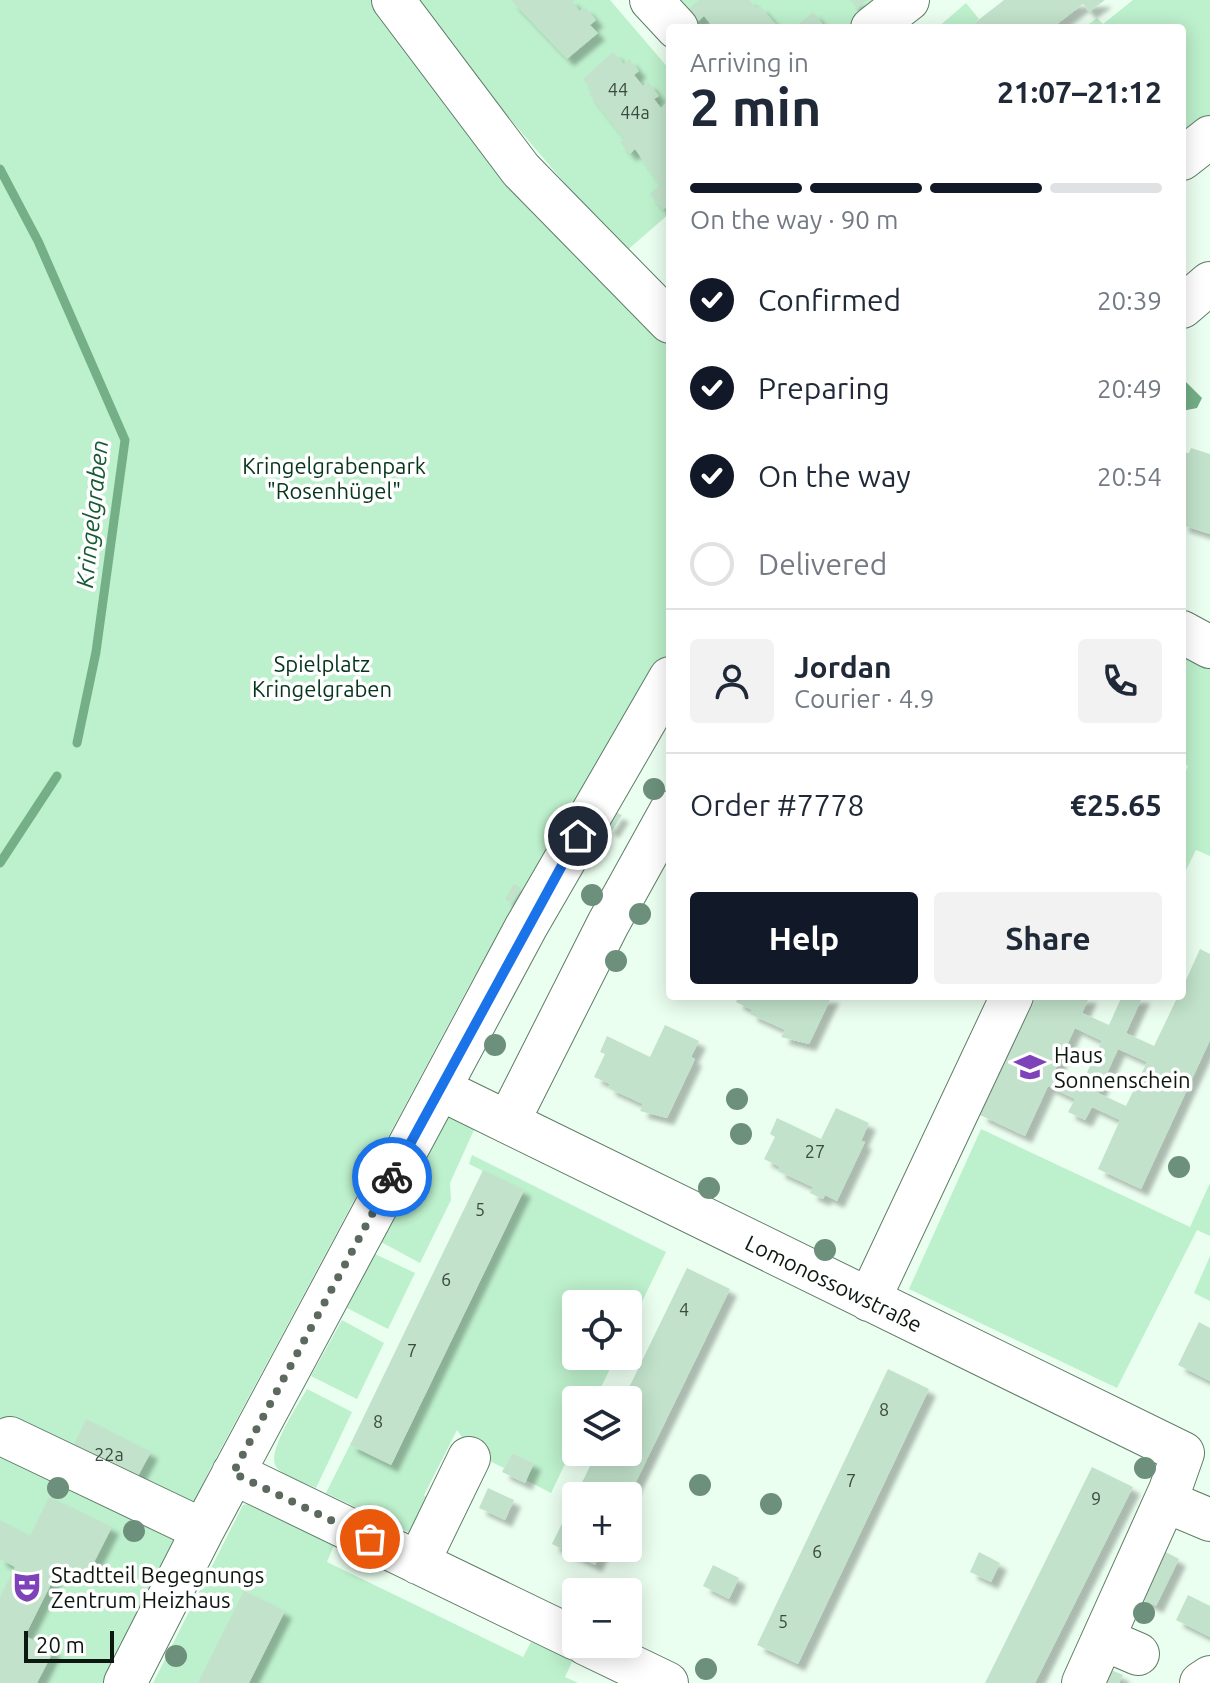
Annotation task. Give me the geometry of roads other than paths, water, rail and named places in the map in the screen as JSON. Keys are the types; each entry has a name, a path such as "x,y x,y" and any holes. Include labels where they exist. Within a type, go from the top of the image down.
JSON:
{"street":[{"path":"393,0 521,170 666,318"},
{"path":"651,0 673,24"},
{"path":"1186,156 1210,137"},
{"path":"1186,304 1210,283"},
{"path":"1186,634 1210,647"},
{"path":"125,1683 233,1473 447,1092 526,927 666,685"},
{"path":"508,1122 608,924 666,819"},
{"path":"869,1300 1010,1000"},
{"name":"Lomonossowstraße","path":"447,1092 1183,1453 1165,1501 1121,1646 1083,1683"},
{"path":"10,1438 203,1530"},
{"path":"418,1563 469,1458"},
{"path":"233,1473 562,1632"},
{"path":"1165,1501 1210,1520"},
{"path":"615,1658 667,1683"},
{"path":"1201,1683 1210,1677"}],"waterway":[{"name":"Kringelgraben","path":"0,169 38,241 125,440 96,652 77,743"},
{"name":"Kringelgraben","path":"0,863 57,776"}],"place":[{"name":"Haus Sonnenschein","path":"1030,1067"},
{"name":"Stadtteil Begegnungs Zentrum Heizhaus","path":"27,1587"}],"park label":[{"name":"Kringelgrabenpark \"Rosenhügel\"","path":"334,478"},
{"name":"Spielplatz Kringelgraben","path":"322,676"}]}
